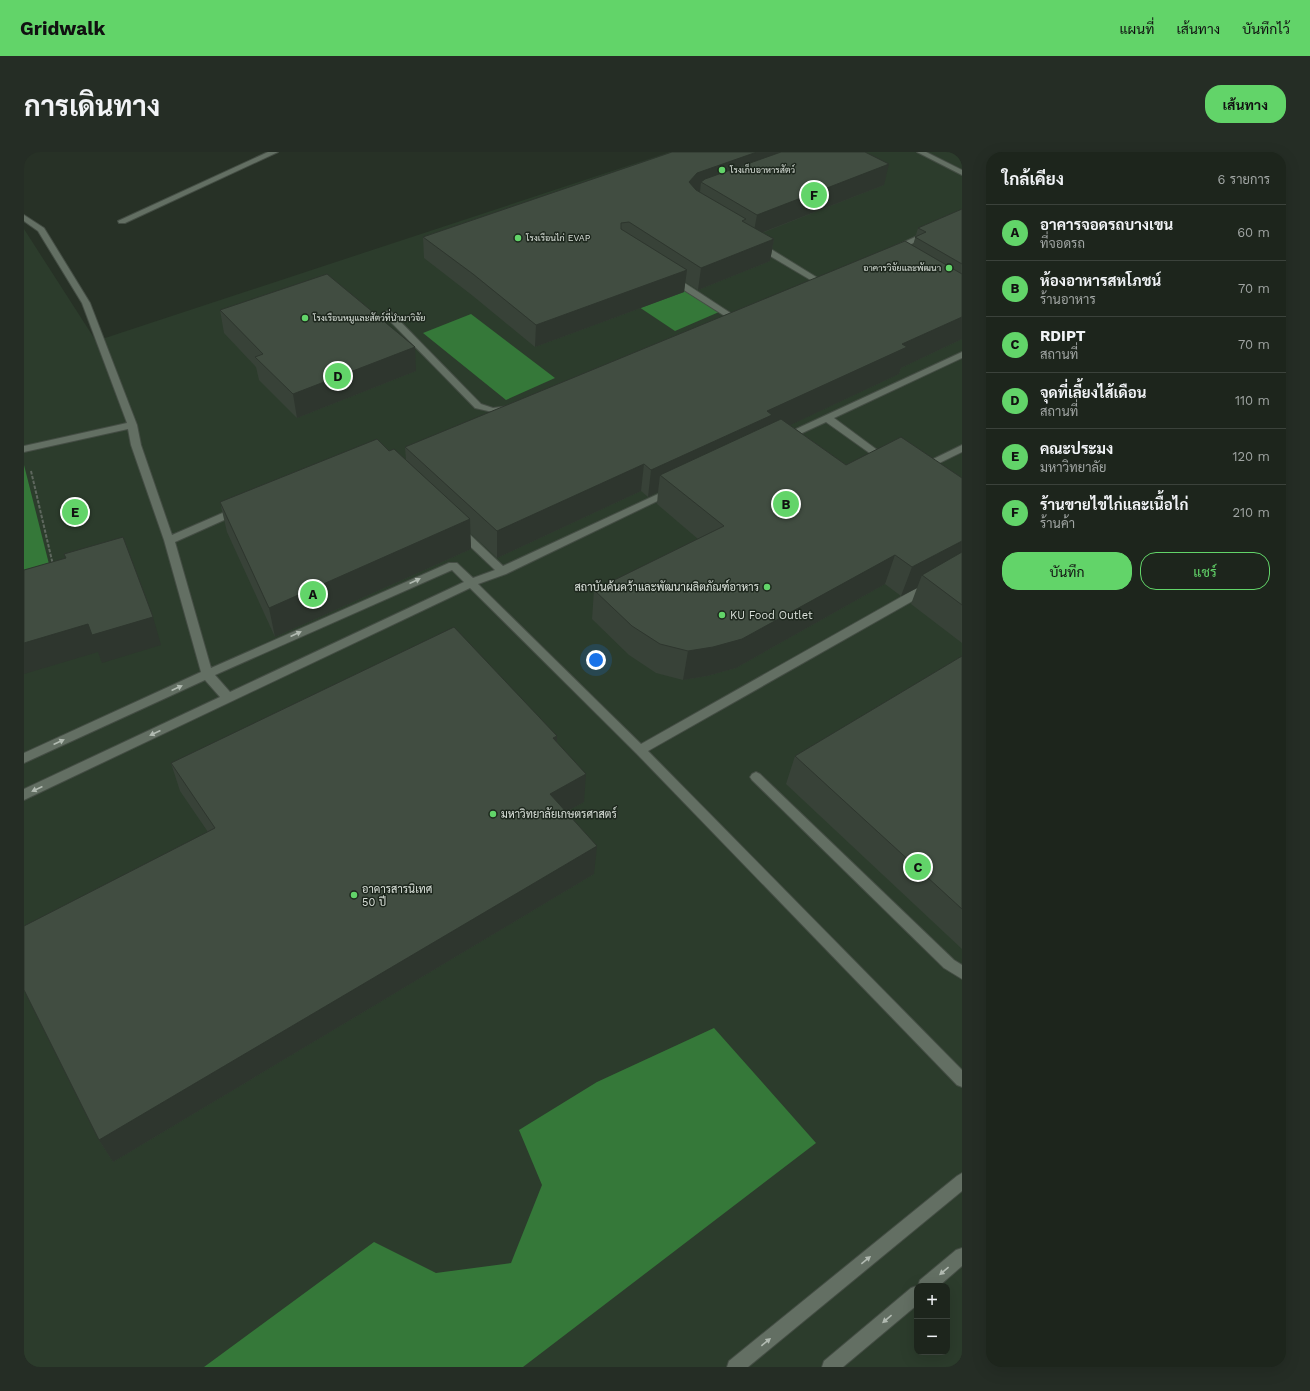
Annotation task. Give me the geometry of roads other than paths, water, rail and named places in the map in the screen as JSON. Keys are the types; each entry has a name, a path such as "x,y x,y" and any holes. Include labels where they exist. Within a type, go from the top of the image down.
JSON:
{"street":[{"path":"122,221 274,152"},
{"path":"921,152 962,173"},
{"path":"24,217 41,230 86,303 132,425 136,445 169,540 207,674 228,698"},
{"path":"882,253 940,229"},
{"path":"750,240 817,280"},
{"path":"661,271 731,316"},
{"path":"388,314 478,406 490,410 504,410 519,404"},
{"path":"776,442 962,355"},
{"path":"827,418 881,457 894,461"},
{"path":"25,449 132,425"},
{"path":"935,472 918,467 962,448"},
{"path":"24,795 471,583 502,571 683,486"},
{"path":"169,540 249,505"},
{"path":"452,524 502,571"},
{"path":"24,758 453,564 640,750 962,1080"},
{"path":"640,750 935,584"},
{"path":"756,777 950,964 962,973"},
{"path":"736,1367 962,1181"},
{"path":"930,1283 962,1256"},
{"path":"830,1367 914,1297"}],"place":[{"name":"โรงเก็บอาหารสัตว์","path":"722,170"},
{"name":"ร้านขายไข่ไก่และเนื้อไก่","path":"814,195"},
{"name":"โรงเรือนไก่ EVAP","path":"518,238"},
{"name":"อาคารวิจัยและพัฒนา","path":"949,268"},
{"name":"โรงเรือนหมูและสัตว์ที่นำมาวิจัย","path":"305,318"},
{"name":"จุดที่เลี้ยงไส้เดือน","path":"338,376"},
{"name":"ห้องอาหารสหโภชน์","path":"786,504"},
{"name":"คณะประมง","path":"75,512"},
{"name":"สถาบันค้นคว้าและพัฒนาผลิตภัณฑ์อาหาร","path":"767,587"},
{"name":"อาคารจอดรถบางเขน","path":"313,594"},
{"name":"KU Food Outlet","path":"722,615"},
{"name":"มหาวิทยาลัยเกษตรศาสตร์","path":"493,814"},
{"name":"RDIPT","path":"918,867"},
{"name":"อาคารสารนิเทศ 50 ปี","path":"354,895"}]}
